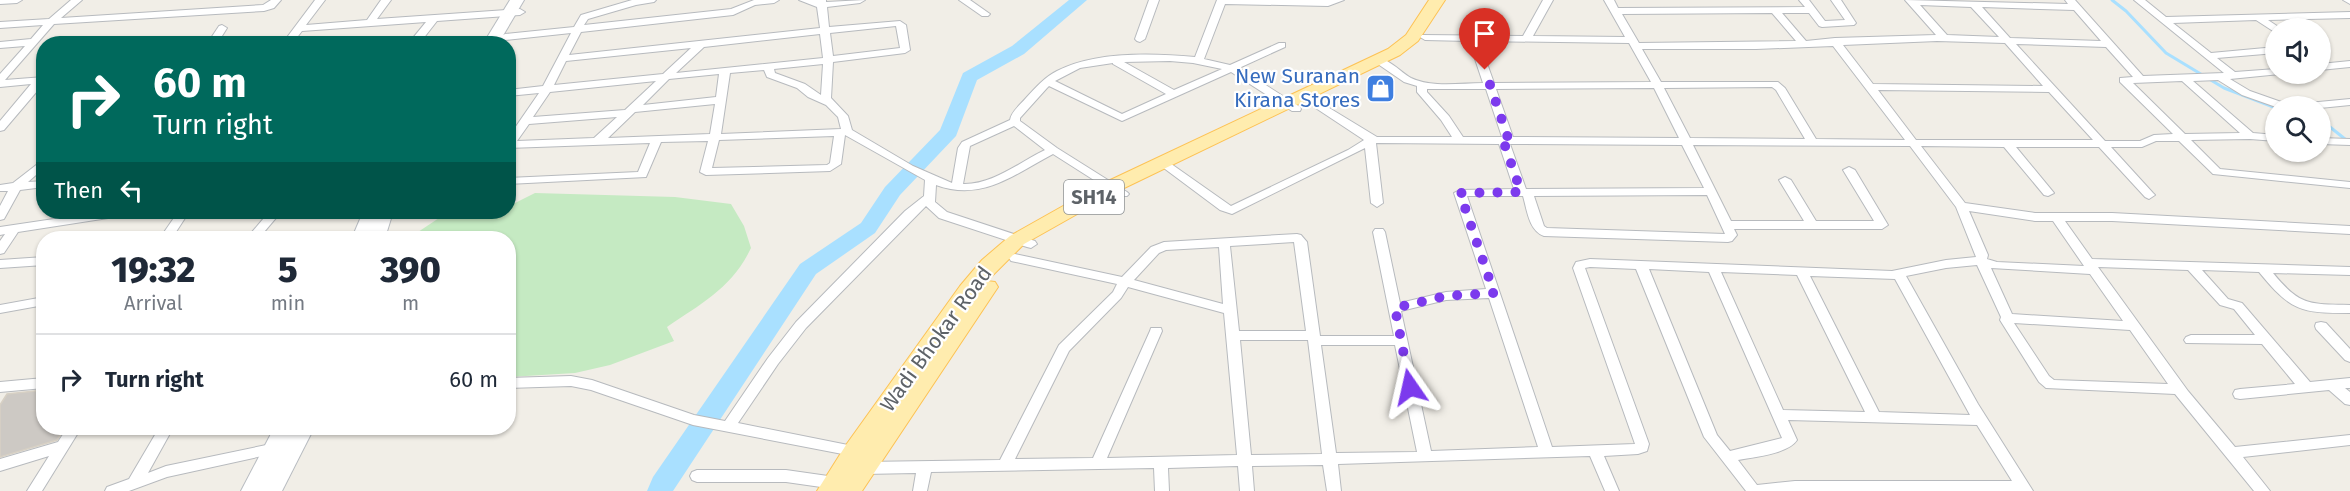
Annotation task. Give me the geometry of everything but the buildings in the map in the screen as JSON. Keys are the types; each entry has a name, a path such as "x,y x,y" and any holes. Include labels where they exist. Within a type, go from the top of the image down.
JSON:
{"main road":[{"name":"Wadi Bhokar Road","path":"1381,63 1403,46 1437,0"},
{"name":"Wadi Bhokar Road","path":"838,488 854,451 967,291 989,264 1117,191 1299,102 1409,52 1425,37 1450,0"},
{"name":"Wadi Bhokar Road","path":"838,488 869,462 979,297 1021,247"}],"street":[{"path":"0,1 17,0"},
{"path":"39,36 52,21 77,0"},
{"path":"0,25 264,8 276,0"},
{"path":"293,36 320,0"},
{"path":"370,23 386,0"},
{"path":"516,134 546,90 584,17 635,1 651,0"},
{"path":"516,38 734,12 753,3 774,0"},
{"path":"804,0 821,3 860,0"},
{"path":"964,0 985,14"},
{"path":"1140,39 1154,0"},
{"path":"1199,60 1222,0 1328,3 1339,0"},
{"path":"1526,39 1548,0"},
{"path":"1473,38 1524,192 1539,228 1544,232 1728,238 1731,235 1712,191 1658,85 1609,0"},
{"path":"1804,0 1822,24 1851,23 1836,0"},
{"path":"2139,0 2233,76"},
{"path":"634,23 635,1"},
{"path":"1911,1 1974,4 2072,3 2141,80"},
{"path":"1911,1 1944,38"},
{"path":"821,3 828,60 828,102"},
{"path":"1974,4 2149,195"},
{"path":"299,28 434,18 518,6"},
{"path":"505,36 518,6"},
{"path":"496,36 518,6"},
{"path":"1774,10 1803,44"},
{"path":"1614,11 1811,10"},
{"path":"2166,20 2350,15"},
{"path":"419,36 434,18"},
{"path":"2259,18 2265,22"},
{"path":"516,92 905,50 900,24 561,59"},
{"path":"217,36 222,28"},
{"path":"1425,37 1634,43 1803,44 1944,38 2109,44"},
{"path":"0,82 36,40"},
{"path":"1835,41 1961,206 1982,255 1981,261 2008,318 2006,320 2044,379 2051,385 2179,389"},
{"path":"0,45 34,42"},
{"path":"598,141 702,43"},
{"path":"1050,82 1122,118 1282,45"},
{"path":"2209,56 2265,51"},
{"path":"1015,122 1015,117 1061,72 1080,66 1116,61 1175,58 1199,60 1231,69 1371,140"},
{"path":"1116,61 1175,95"},
{"path":"1381,63 1422,86 1774,84 1780,88 1812,141"},
{"path":"2331,65 2350,64"},
{"path":"725,70 715,136 706,170 709,173 830,168 835,164 843,133 843,116 828,102 815,97 801,86 771,75 768,66"},
{"path":"2265,73 2124,80 2217,172 2350,185"},
{"path":"2218,77 2246,93 2265,100"},
{"path":"2190,78 2250,136"},
{"path":"0,82 36,80"},
{"path":"1422,86 1422,92 1445,118 1459,140"},
{"path":"0,128 36,87"},
{"path":"1870,87 2051,89"},
{"path":"525,121 721,100"},
{"path":"2331,104 2350,102"},
{"path":"1015,122 1053,150 1117,191"},
{"path":"957,186 963,148 966,144 1015,122"},
{"path":"516,145 843,133 869,142 929,179 975,188 1053,150"},
{"path":"1167,166 1224,207 1232,210 1371,140 2142,144 2154,138 2265,137"},
{"path":"516,181 642,175 657,139"},
{"path":"1371,140 1377,203"},
{"path":"2331,141 2346,142"},
{"path":"2007,143 2048,193"},
{"path":"0,216 16,187 36,169"},
{"path":"1726,225 1882,225 1849,170"},
{"path":"929,179 929,203 943,215 1021,247 1125,282 1230,310"},
{"path":"1785,180 1812,225"},
{"path":"0,188 36,185"},
{"path":"1547,453 1460,193 1712,191"},
{"path":"722,425 801,325 909,214 928,198"},
{"path":"1961,206 2027,216 2112,217 2348,232"},
{"path":"2056,217 2179,389 2263,491"},
{"path":"0,231 75,219"},
{"path":"259,231 269,219"},
{"path":"0,250 15,228"},
{"path":"1379,232 1425,457"},
{"path":"1005,465 1064,348 1113,300 1125,282 1159,247 1224,241 1300,239 1334,491"},
{"path":"1224,241 1247,491"},
{"path":"516,383 571,381 592,384 693,420 854,451 869,462 924,468 1595,452 1638,449 1642,447 1642,444 1579,268 1583,264 1899,275 1947,264 1981,261 1996,266 2191,266 2350,271"},
{"path":"0,264 36,262"},
{"path":"1641,265 1711,437 1754,491 1796,486 1847,489 2025,489"},
{"path":"2191,266 2224,302 2238,306 2306,387"},
{"path":"1713,268 1790,436 1788,444 1727,457"},
{"path":"2262,268 2287,299 2294,304 2316,309 2350,309"},
{"path":"1801,271 1874,417"},
{"path":"1899,275 1980,420 2025,489"},
{"path":"1395,308 1446,296 1494,293"},
{"path":"0,309 36,302"},
{"path":"2008,318 2134,326"},
{"path":"2321,326 2350,357"},
{"path":"1097,464 1156,331"},
{"path":"1233,335 1401,340"},
{"path":"2191,340 2266,339"},
{"path":"2240,394 2350,383"},
{"path":"0,387 36,384"},
{"path":"2332,385 2350,400"},
{"path":"1780,415 1980,420"},
{"path":"34,491 70,435"},
{"path":"134,483 162,435"},
{"path":"112,491 290,437"},
{"path":"252,491 290,437"},
{"path":"271,491 290,437"},
{"path":"2231,453 2350,440"},
{"path":"0,465 63,446"},
{"path":"1595,452 1612,491"},
{"path":"1161,463 1162,491"},
{"path":"920,491 924,468"},
{"path":"697,476 786,476 838,488"}],"green space":[{"path":"535,193 675,197 731,204 744,226 751,248 735,274 715,294 667,327 674,341 610,365 575,373 516,377 516,231 420,231 438,219 516,219 516,202"}],"waterway":[{"path":"660,491 662,484 808,269 868,228 892,191 949,132 969,77 1018,50 1079,0"},
{"path":"2112,0 2126,11 2166,53 2224,88 2265,104"},
{"path":"2331,128 2350,143"}],"place":[{"name":"New Suranan Kirana Stores","path":"1381,88"}],"route":[{"path":"1410,387 1395,308 1446,296 1494,293 1460,193 1521,192 1503,140 1509,141 1485,70"}]}
